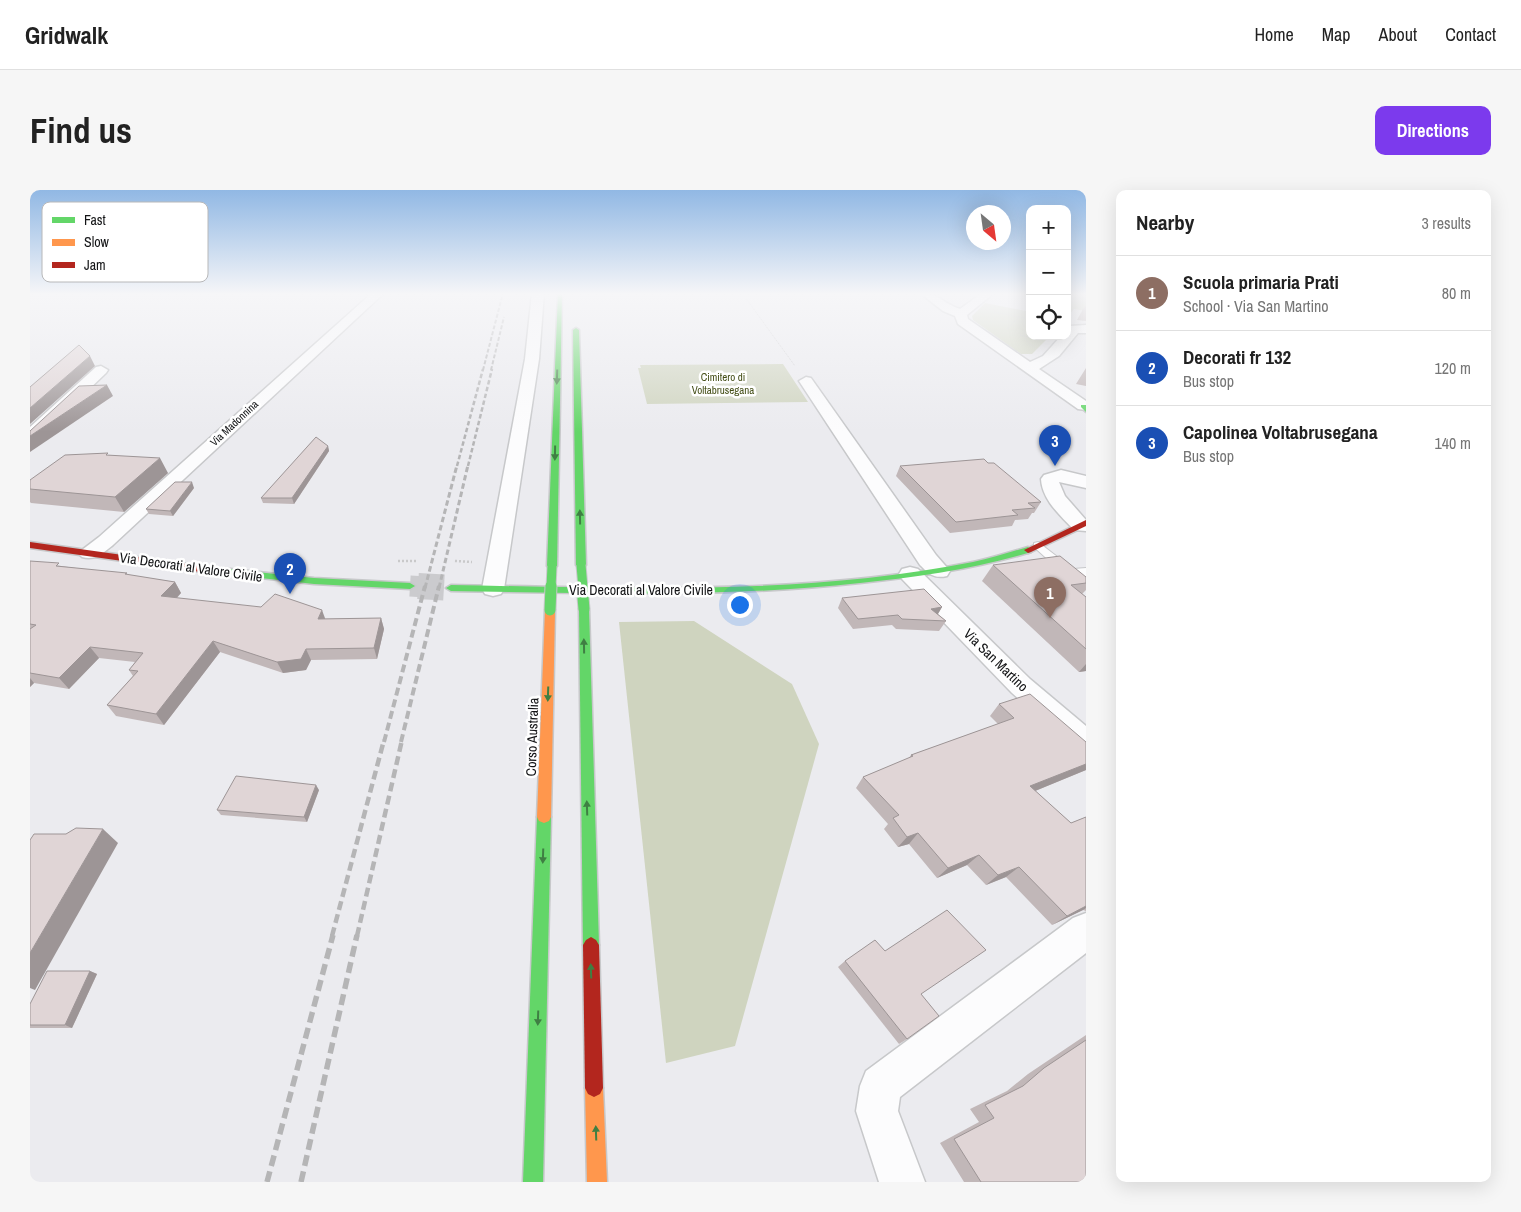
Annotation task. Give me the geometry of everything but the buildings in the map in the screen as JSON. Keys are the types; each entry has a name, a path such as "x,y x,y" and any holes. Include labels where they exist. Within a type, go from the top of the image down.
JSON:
{"main road":[{"name":"Corso Australia","path":"533,1182 559,339"},
{"path":"576,339 597,1182"},
{"name":"Via Decorati al Valore Civile","path":"451,588 624,592 742,589 872,580 939,570 1017,553 1084,524"},
{"name":"Via Decorati al Valore Civile","path":"31,546 260,576 336,584 410,586"}],"street":[{"name":"Via Madonnina","path":"89,553 106,541 328,339"},
{"path":"493,589 534,339"},
{"path":"989,339 1085,408"},
{"path":"1027,366 1042,364 1066,339"},
{"path":"30,436 101,370"},
{"path":"806,381 928,560 939,570"},
{"name":"Via Decorati al Valore Civile","path":"1084,524 1058,499 1050,479 1061,475 1086,482"},
{"name":"Via San Martino","path":"910,574 1022,686 1086,742"},
{"path":"902,1182 877,1111 881,1086 1086,931"}],"lane":[{"path":"1038,545 1070,573 1086,572"}],"path":[{"path":"776,339 806,381"},
{"path":"1041,339 1062,344"}],"green space":[{"path":"1000,339 1046,340 1032,354 1021,354"},
{"name":"Cimitero di Voltabrusegana","path":"783,364 808,402 647,404 638,368 641,368 640,365"},
{"path":"694,621 792,684 819,744 735,1046 666,1063 619,622"}],"tunnel":[{"path":"410,586 443,588"},
{"path":"418,586 451,588"}],"railway":[{"path":"483,370 491,339"},
{"path":"491,370 499,339"},
{"path":"457,466 483,369"},
{"path":"468,466 492,369"},
{"path":"425,588 457,465"},
{"path":"439,588 468,465"},
{"path":"384,742 425,586"},
{"path":"401,742 439,586"},
{"path":"332,936 384,740"},
{"path":"357,936 402,740"},
{"path":"267,1182 333,935"},
{"path":"301,1182 357,935"}],"traffic: fast":[{"path":"552,566 559,339"},
{"path":"576,339 581,565"},
{"path":"1083,406 1086,410"},
{"path":"451,588 667,591 829,584 938,571 1010,556 1028,550"},
{"path":"581,565 584,609"},
{"path":"550,610 552,566"},
{"path":"201,569 314,581 410,586"},
{"path":"584,609 591,945"},
{"path":"533,1182 544,817"}],"traffic: slow":[{"path":"544,817 550,610"},
{"path":"594,1088 597,1182"}],"traffic: jam":[{"path":"1028,550 1066,534 1086,523"},
{"path":"30,545 201,569"},
{"path":"591,945 594,1088"}],"place":[{"name":"Capolinea Voltabrusegana","path":"1055,466"},
{"name":"Decorati fr 132","path":"290,594"},
{"name":"Scuola primaria Prati","path":"1050,618"}]}
